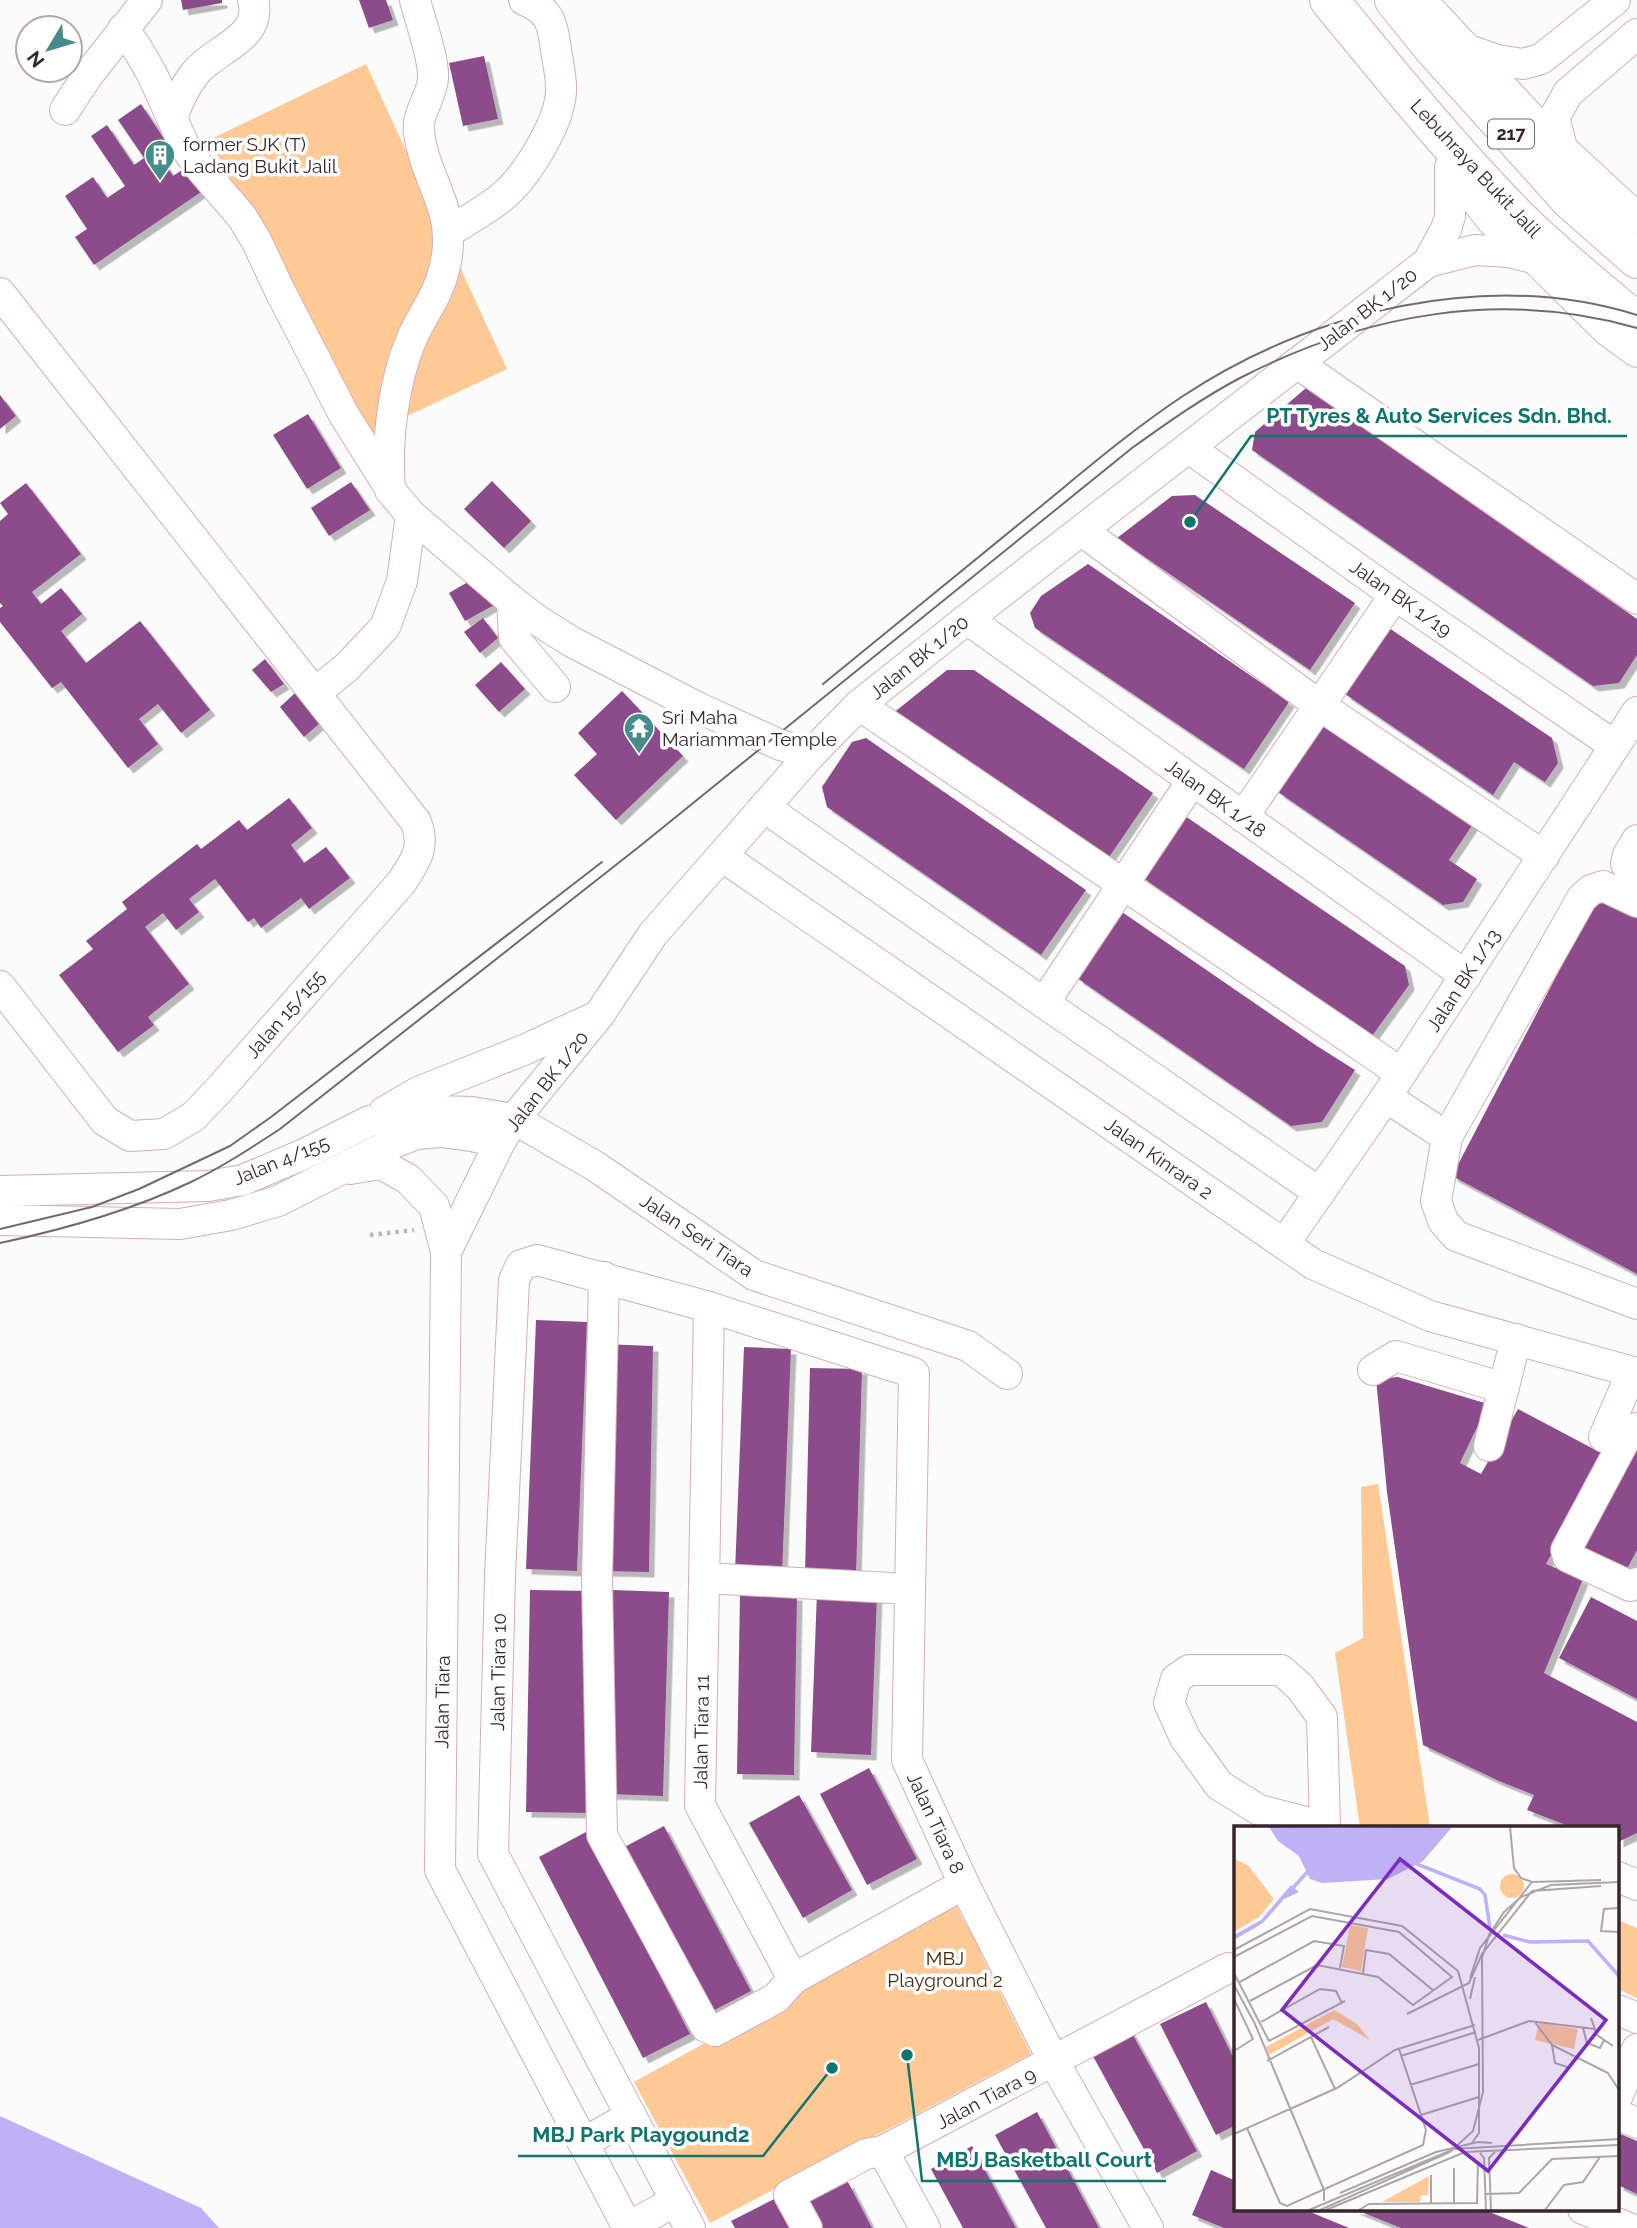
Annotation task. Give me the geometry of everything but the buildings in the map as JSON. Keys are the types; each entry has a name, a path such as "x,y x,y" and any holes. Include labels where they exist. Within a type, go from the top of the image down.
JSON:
{"highway":[{"name":"Lebuhraya Bukit Jalil","path":"1329,0 1427,119 1517,217 1637,322"},
{"name":"217","path":"1394,0 1432,47 1570,200 1637,258"}],"street":[{"path":"65,110 122,29 147,0"},
{"path":"172,118 186,86 197,71 250,28 255,18 253,0"},
{"path":"390,490 388,458 401,372 412,338 433,302 445,266 449,232 444,207 424,156 418,131 419,115 429,97 433,77 415,0"},
{"path":"449,232 505,195 520,179 556,117 562,90 551,23 544,11 524,0"},
{"path":"1421,0 1563,151 1637,218"},
{"path":"1468,50 1497,60 1523,64 1541,60 1615,0"},
{"path":"122,29 152,74 186,147 242,217 257,242 279,291 344,415 390,490 411,515 512,601 572,642 687,702 778,744 810,755"},
{"path":"1563,151 1553,118 1568,93 1637,34"},
{"path":"1427,119 1450,167 1492,221 1535,258 1608,331 1637,352"},
{"name":"Jalan BK 1/20","path":"1428,262 1450,216 1450,167"},
{"name":"Jalan BK 1/20","path":"507,1131 599,1015 653,934 810,755 859,705 1428,262 1475,250 1509,252 1535,258"},
{"name":"Jalan 15/155","path":"0,293 416,822 419,831 419,856 401,883 193,1117 164,1134 130,1136 105,1121 0,986"},
{"path":"1297,363 1637,599"},
{"name":"Jalan BK 1/19","path":"1189,448 1395,595 1615,746"},
{"path":"315,693 347,667 386,627 402,581 411,515"},
{"path":"1082,531 1320,705 1544,856"},
{"path":"1243,817 1395,595"},
{"path":"512,601 514,638 555,687"},
{"name":"Jalan BK 1/18","path":"967,619 1466,976"},
{"path":"859,705 1122,885 1394,1085 1447,1137"},
{"name":"Jalan BK 1/13","path":"1284,1244 1394,1085 1637,712"},
{"path":"1044,1003 1192,780"},
{"path":"764,807 1320,1192"},
{"path":"1637,840 1626,864 1637,878"},
{"name":"Jalan Kinrara 2","path":"723,856 1313,1264 1430,1316 1634,1372"},
{"path":"1637,902 1603,886 1591,890 1582,898 1447,1137 1437,1201 1443,1221 1456,1236 1637,1304"},
{"path":"369,1121 418,1092 526,1049 599,1015"},
{"name":"Jalan 4/155","path":"0,1191 208,1186 243,1180 304,1154 369,1121 434,1111 472,1112 507,1131"},
{"name":"Jalan 4/155","path":"0,1220 180,1224 231,1215 278,1200 393,1143 417,1134 441,1132 471,1136 507,1131"},
{"name":"Jalan Tiara","path":"507,1131 443,1239 440,1870 628,2227"},
{"name":"Jalan Seri Tiara","path":"507,1131 594,1166 754,1275 968,1346 1007,1374"},
{"path":"339,1171 381,1164 408,1180 434,1206 443,1239"},
{"name":"Jalan Tiara 10","path":"690,2228 494,1854 500,1576 514,1280 521,1265 537,1260 709,1307 914,1373"},
{"path":"604,1277 597,1580 602,1835 706,2027 715,2031 776,1998 793,1979 964,1884"},
{"name":"Jalan Tiara 11","path":"709,1307 699,1805 793,1979"},
{"path":"1489,1446 1516,1339"},
{"path":"1373,1370 1396,1356 1504,1388"},
{"path":"1604,1437 1634,1372"},
{"name":"Jalan Tiara 8","path":"914,1373 907,1760 964,1884 1054,2062 1148,2228"},
{"path":"1637,1428 1628,1434 1566,1550 1568,1557 1593,1569 1630,1586 1637,1583"},
{"path":"704,1578 910,1590"},
{"path":"1601,1590 1637,1608"},
{"path":"1321,1826 1259,1810 1219,1785 1185,1738 1169,1703 1176,1679 1189,1670 1281,1670 1300,1687 1322,1717 1325,1826"},
{"path":"1620,1878 1637,1885"},
{"name":"Jalan Tiara 9","path":"807,2228 789,2195 866,2154 883,2151 1234,1967"},
{"path":"1620,2011 1637,2018"},
{"path":"1620,2090 1637,2049"},
{"path":"583,2143 631,2116"},
{"path":"1620,2116 1637,2123"},
{"path":"883,2151 925,2228"},
{"path":"628,2227 676,2201"},
{"path":"1585,2210 1629,2228"}],"path":[{"path":"370,1235 443,1239"}],"green space":[{"path":"366,64 507,369 371,433 209,140"},
{"path":"1378,1484 1430,1826 1360,1826 1335,1653 1363,1638 1361,1487"},
{"name":"MBJ Playground 2","path":"956,1905 973,1933 1031,2054 710,2223 634,2082"},
{"path":"1620,1921 1637,1928 1637,1998 1620,1990"}],"shaded area":[{"path":"0,2116 201,2208 219,2228 0,2228"}],"tram line":[{"path":"823,684 1142,425 1233,366 1287,341 1344,321 1402,306 1461,298 1520,296 1579,302 1637,315"},
{"path":"0,1243 49,1232 145,1202 214,1170 280,1129 640,846 1132,448 1185,411 1240,378 1335,338 1434,314 1535,310 1586,316 1637,328"},
{"path":"0,1229 92,1207 139,1189 230,1146 602,862"}],"place":[{"name":"former SJK (T) Ladang Bukit Jalil","path":"160,182"},
{"name":"PT Tyres & Auto Services Sdn. Bhd.","path":"1190,522"},
{"name":"Sri Maha Mariamman Temple","path":"639,755"},
{"name":"MBJ Basketball Court","path":"907,2055"},
{"name":"MBJ Park Playgound2","path":"832,2068"}]}
